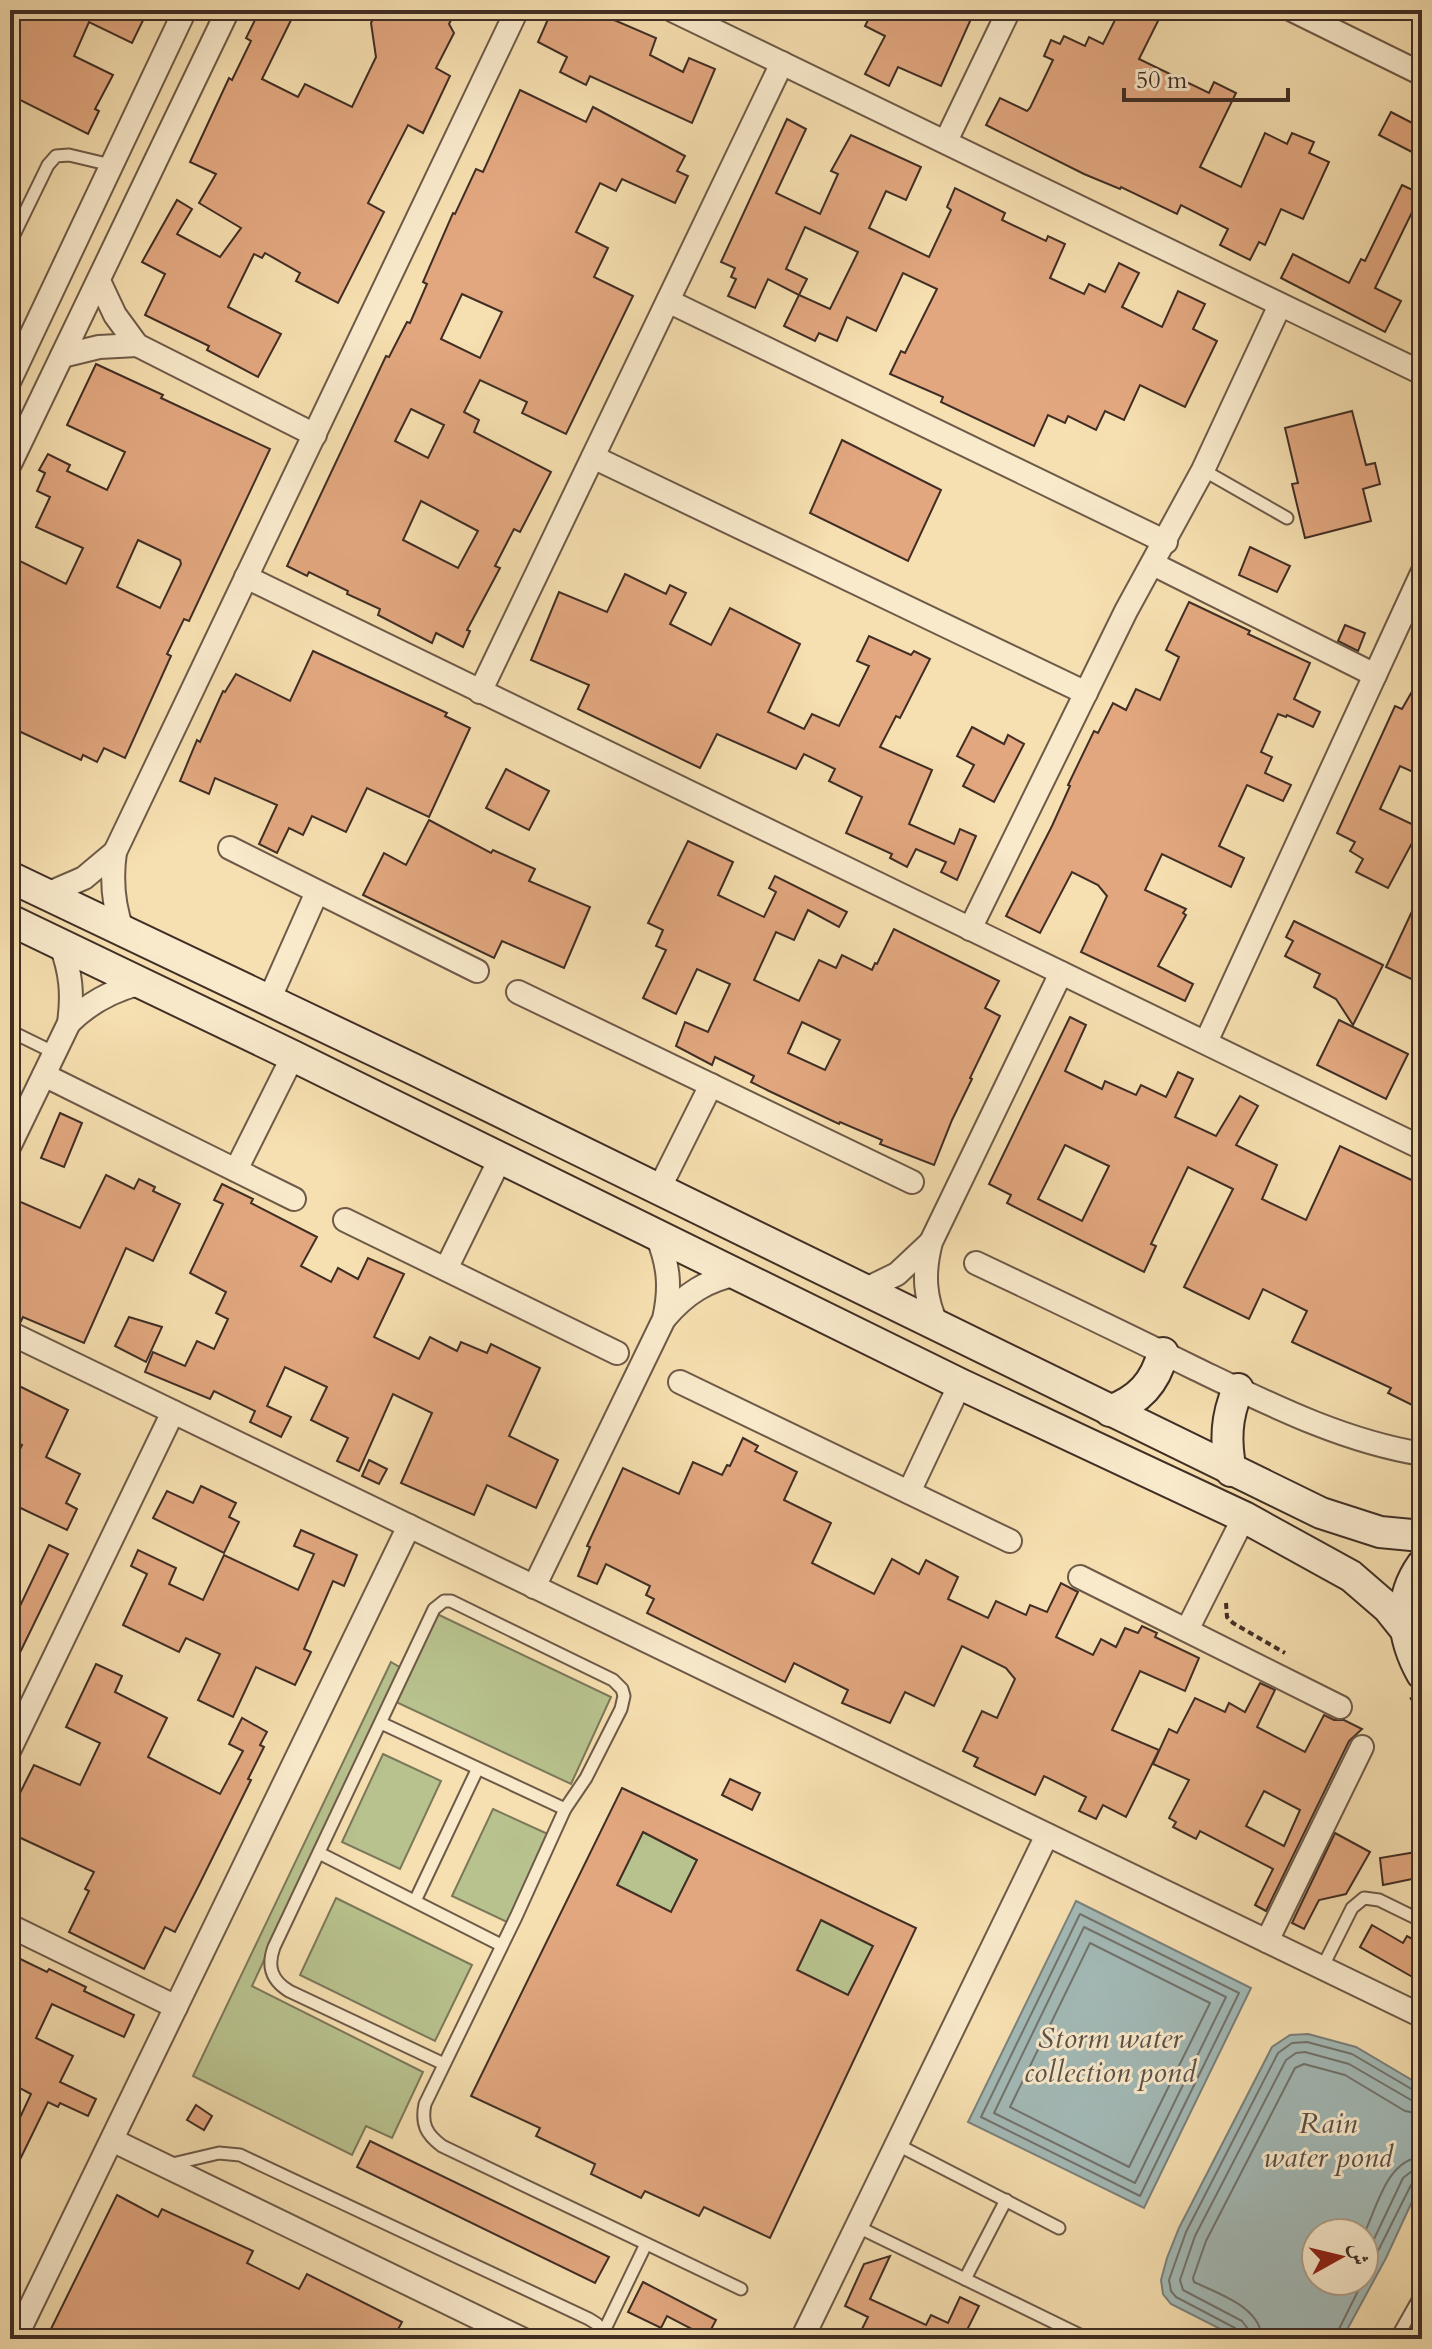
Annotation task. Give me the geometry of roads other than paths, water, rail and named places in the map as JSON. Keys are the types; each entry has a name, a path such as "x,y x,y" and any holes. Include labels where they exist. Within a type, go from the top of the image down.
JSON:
{"main road":[{"path":"10,877 411,1068 1231,1471 1348,1523 1380,1532 1422,1536"},
{"path":"10,920 960,1384 1244,1517 1351,1576 1379,1599 1404,1628"},
{"path":"293,1056 322,1057 399,1089 411,1083 411,1068"},
{"path":"1110,1411 1139,1396 1155,1376 1163,1353"},
{"path":"1231,1471 1227,1429 1238,1389"},
{"path":"1416,1683 1404,1628 1406,1601 1414,1576 1422,1565"}],"street":[{"path":"10,380 18,339 111,165 185,10"},
{"path":"10,464 228,10"},
{"path":"122,929 113,899 115,852 517,10"},
{"path":"672,10 1422,373"},
{"path":"946,141 1009,10"},
{"path":"1292,10 1422,74"},
{"path":"480,692 782,63"},
{"path":"99,281 115,315 137,345 315,435"},
{"path":"668,301 1166,542"},
{"path":"970,929 1126,611 1203,470 1280,305"},
{"path":"62,356 99,347 137,345"},
{"path":"593,457 1086,693"},
{"path":"1153,564 1375,675"},
{"path":"1206,1042 1422,573"},
{"path":"246,577 1422,1148"},
{"path":"230,848 477,971"},
{"path":"47,894 84,878 115,852"},
{"path":"269,1000 317,892"},
{"path":"10,1145 69,1023 70,976 61,946"},
{"path":"938,1327 925,1291 931,1242 1061,973"},
{"path":"69,1023 108,994 138,984"},
{"path":"518,992 912,1182"},
{"path":"236,1170 293,1056"},
{"path":"44,1075 294,1199"},
{"path":"659,1189 711,1085"},
{"path":"446,1269 500,1159"},
{"path":"345,1220 617,1353"},
{"path":"657,1236 669,1277 669,1298 664,1319"},
{"path":"864,1290 897,1274 931,1242"},
{"path":"976,1263 1238,1389 1357,1440 1422,1454"},
{"path":"534,1587 664,1319 675,1305 697,1289 721,1277 738,1274"},
{"path":"10,1333 1422,2016"},
{"path":"680,1382 1010,1541"},
{"path":"909,1492 960,1384"},
{"path":"10,1749 173,1412"},
{"path":"1187,1630 1244,1517"},
{"path":"15,2339 409,1526"},
{"path":"1080,1577 1340,1707"},
{"path":"1267,1941 1362,1747"},
{"path":"802,2339 1047,1835"},
{"path":"10,1926 176,2007"},
{"path":"112,2140 522,2339"}],"lane":[{"path":"10,243 51,160 62,154 111,165"},
{"path":"1203,470 1287,518"},
{"path":"10,1031 55,1053"},
{"path":"444,2064 289,1991 273,1977 270,1966 274,1947 434,1609 444,1601 458,1602 613,1680 624,1696 621,1709 586,1778 565,1809 501,1945 425,2104 422,2116 425,2129 442,2146 741,2289"},
{"path":"381,1723 565,1809"},
{"path":"415,1901 477,1770"},
{"path":"319,1853 501,1945"},
{"path":"1322,1968 1352,1908 1364,1898 1379,1900 1422,1921"},
{"path":"896,2144 1059,2228"},
{"path":"166,2166 219,2153 240,2155 589,2319 606,2335 646,2244"},
{"path":"965,2279 1006,2200"},
{"path":"856,2226 1088,2339"},
{"path":"1396,2339 1422,2293"}],"water":[{"name":"Storm water collection pond","path":"1076,1901 1251,1988 1144,2208 968,2122"},
{"name":"Rain water pond","path":"1308,2034 1356,2047 1422,2086 1422,2180 1380,2269 1380,2217 1300,2217 1300,2297 1365,2297 1342,2339 1240,2339 1171,2304 1163,2294 1161,2280 1179,2228 1272,2047 1290,2035"}]}
